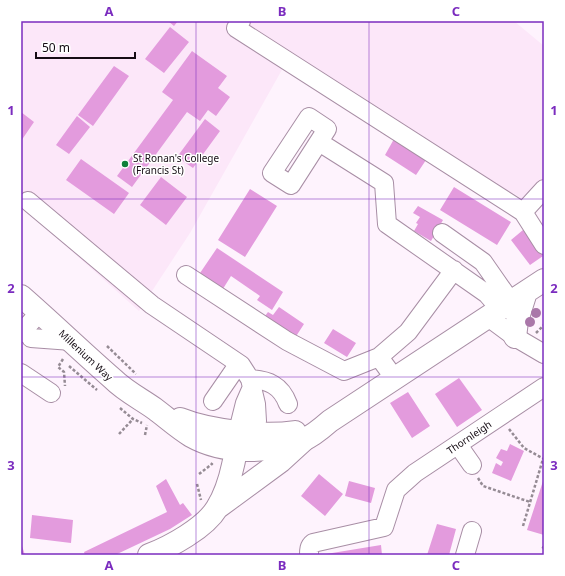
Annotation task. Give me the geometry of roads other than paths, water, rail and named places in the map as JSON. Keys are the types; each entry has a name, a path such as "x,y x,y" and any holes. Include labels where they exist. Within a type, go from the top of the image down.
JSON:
{"main road":[{"name":"Millenium Way","path":"21,296 44,316 67,350 114,380 151,417 184,421 201,425 240,445"},
{"path":"209,506 281,461 304,440 318,432 330,421 514,300 516,322 515,337"},
{"path":"240,445 298,431 330,421"},
{"path":"240,445 273,448 304,440"},
{"path":"159,553 202,524 209,506 223,496 240,445"}],"street":[{"path":"241,21 236,28 523,212 544,245"},
{"path":"319,142 384,183 387,224 487,294 514,300"},
{"path":"523,212 544,189"},
{"path":"28,201 152,305 248,377"},
{"path":"442,232 483,262 514,300 515,337 544,354"},
{"path":"186,275 286,341 344,371 379,357 408,332 454,270"},
{"path":"44,316 24,338 67,350"},
{"path":"379,357 395,379"},
{"path":"213,402 233,372 248,377 269,381 285,395 288,404"},
{"path":"21,374 58,393"},
{"path":"240,445 248,377"},
{"name":"Thornleigh","path":"309,555 308,550 310,545 313,543 384,528 396,490 416,473 544,387"},
{"path":"458,445 472,465"},
{"path":"465,555 472,531"}],"place":[{"name":"St Ronan's College (Francis St)","path":"125,164"}]}
